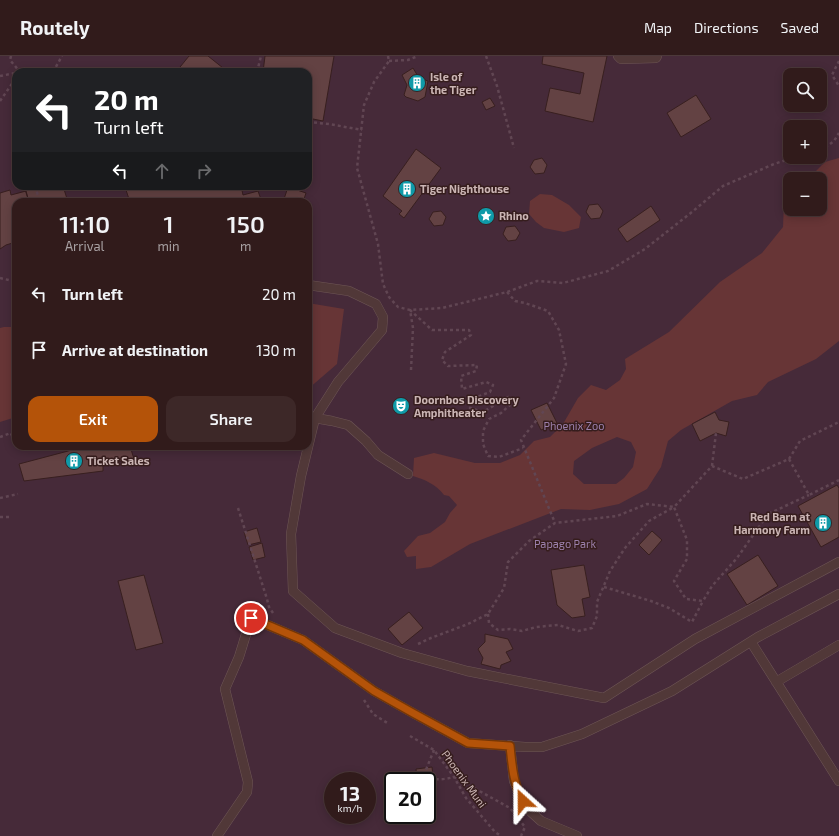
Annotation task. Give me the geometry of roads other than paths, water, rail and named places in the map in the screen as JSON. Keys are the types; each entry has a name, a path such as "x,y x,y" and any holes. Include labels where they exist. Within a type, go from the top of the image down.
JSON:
{"lane":[{"path":"618,56 621,58 656,58 657,56"},
{"path":"312,286 349,291 376,304 383,317 382,330 338,382 315,418 312,430"},
{"path":"315,418 348,425 366,441 378,455 408,474"},
{"path":"307,450 301,476 292,534 293,590 335,628 402,653 467,671 604,698 695,639 839,562"},
{"path":"217,836 247,792 248,782 225,689 239,657 251,618 303,640 374,691 468,743 542,747 582,734 672,691 750,642 839,594"},
{"path":"750,642 839,781"},
{"path":"776,682 839,645"},
{"path":"510,746 514,781 520,796 531,812 541,821 577,836"}],"place":[{"name":"Isle of the Tiger","path":"417,83"},
{"name":"Tiger Nighthouse","path":"407,189"},
{"name":"Rhino","path":"486,216"},
{"name":"Doornbos Discovery Amphitheater","path":"401,406"},
{"name":"Ticket Sales","path":"74,461"},
{"name":"Red Barn at Harmony Farm","path":"823,523"}],"park label":[{"name":"Phoenix Zoo","path":"574,426"},
{"name":"Papago Park","path":"565,544"}]}
